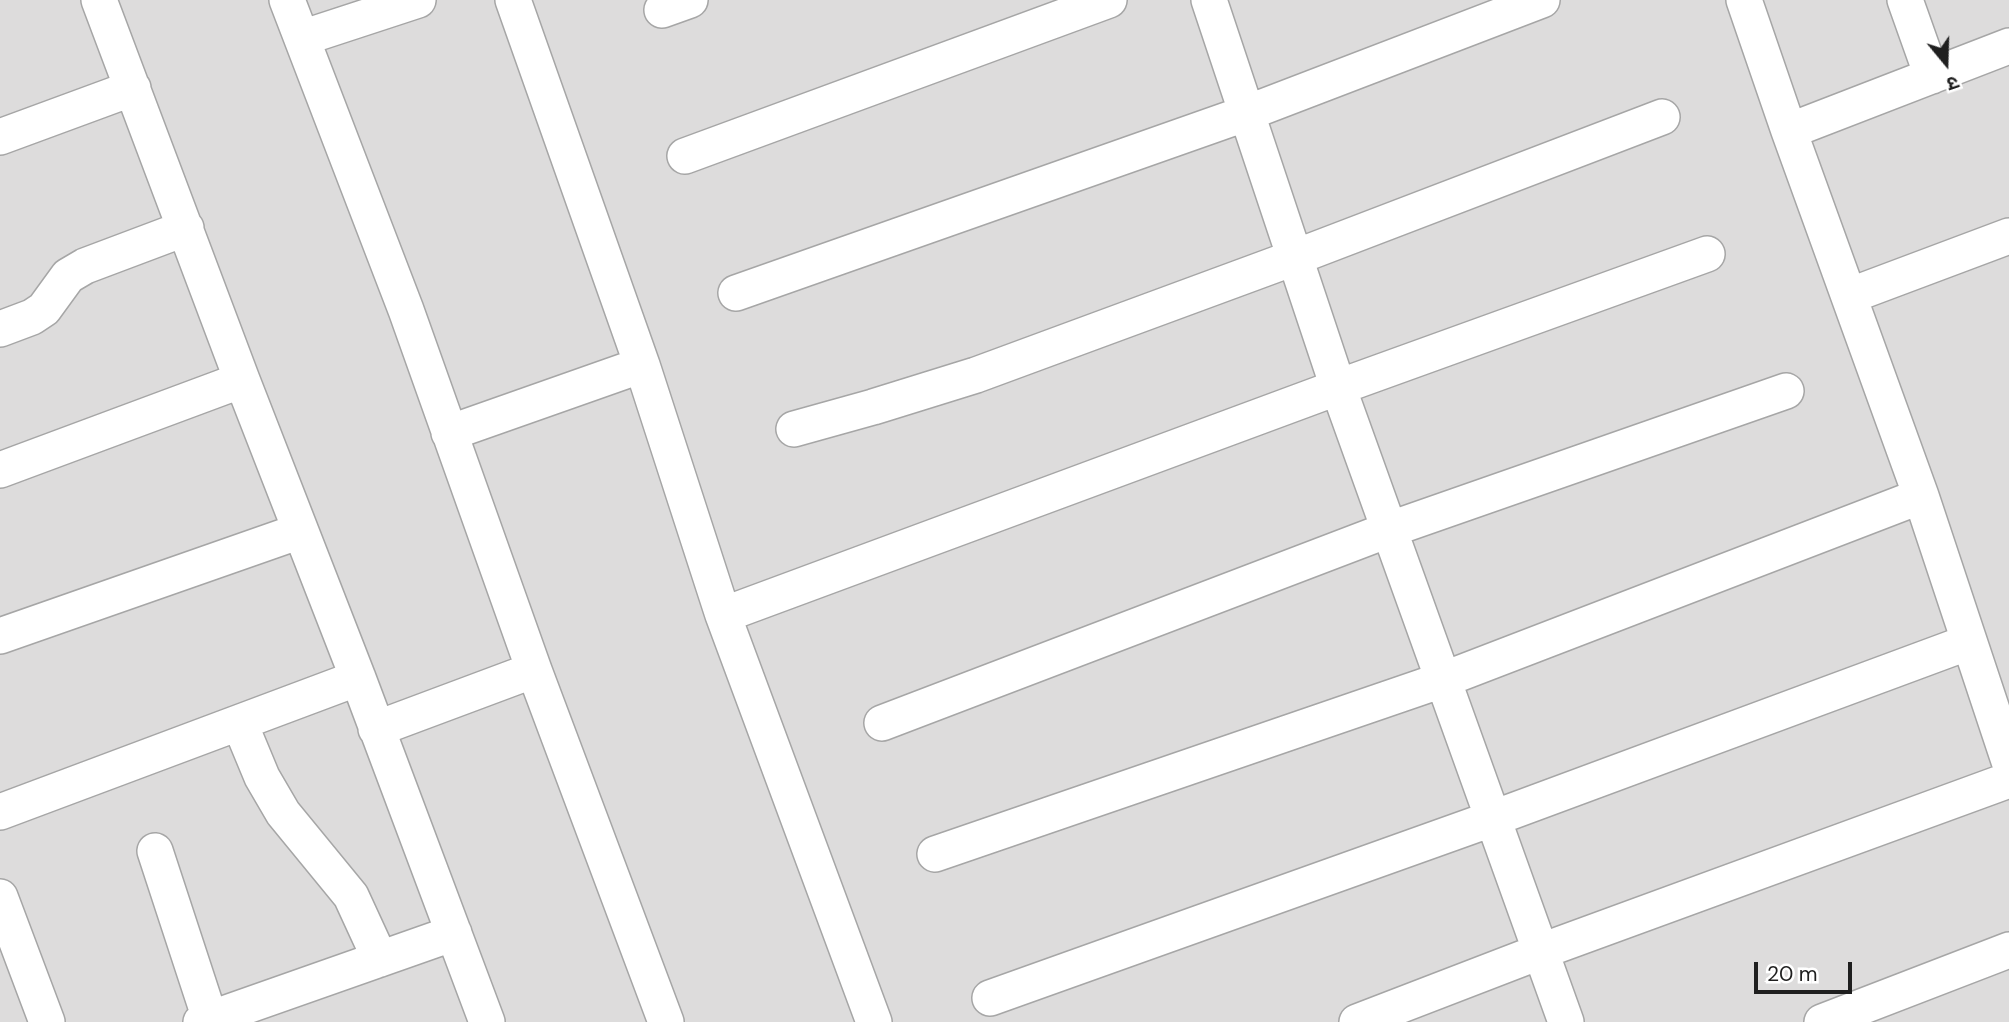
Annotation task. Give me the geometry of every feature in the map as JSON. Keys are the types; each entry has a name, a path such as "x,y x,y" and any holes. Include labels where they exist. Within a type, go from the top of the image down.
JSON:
{"street":[{"path":"99,0 487,1022"},
{"path":"286,0 406,310 534,670 666,1022"},
{"path":"302,38 418,0"},
{"path":"513,0 642,365 723,615 874,1022"},
{"path":"685,156 1110,0"},
{"path":"1209,0 1338,387 1566,1022"},
{"path":"736,293 1247,113 1542,0"},
{"path":"1744,0 1921,496 2009,761"},
{"path":"1905,0 1932,76"},
{"path":"1789,131 2009,46"},
{"path":"0,137 132,88"},
{"path":"794,429 976,375 1296,257 1662,117"},
{"path":"0,329 32,317 44,309 68,276 85,266 186,228"},
{"path":"1849,296 2009,236"},
{"path":"723,615 1338,387 1707,254"},
{"path":"449,433 642,365"},
{"path":"0,470 242,380"},
{"path":"882,723 1388,530 1786,391"},
{"path":"935,854 1444,679 1921,496"},
{"path":"0,636 300,531"},
{"path":"990,998 1494,818 1969,642"},
{"path":"376,729 534,670"},
{"path":"0,812 358,678"},
{"path":"240,724 262,777 276,801 351,896 380,959"},
{"path":"1357,1022 1539,952 2009,780"},
{"path":"155,851 207,1021 454,933"},
{"path":"0,897 47,1022"},
{"path":"1822,1022 2009,950"}],"shaded area":[{"path":"0,0 2009,0 2009,1022 0,1022"}]}
